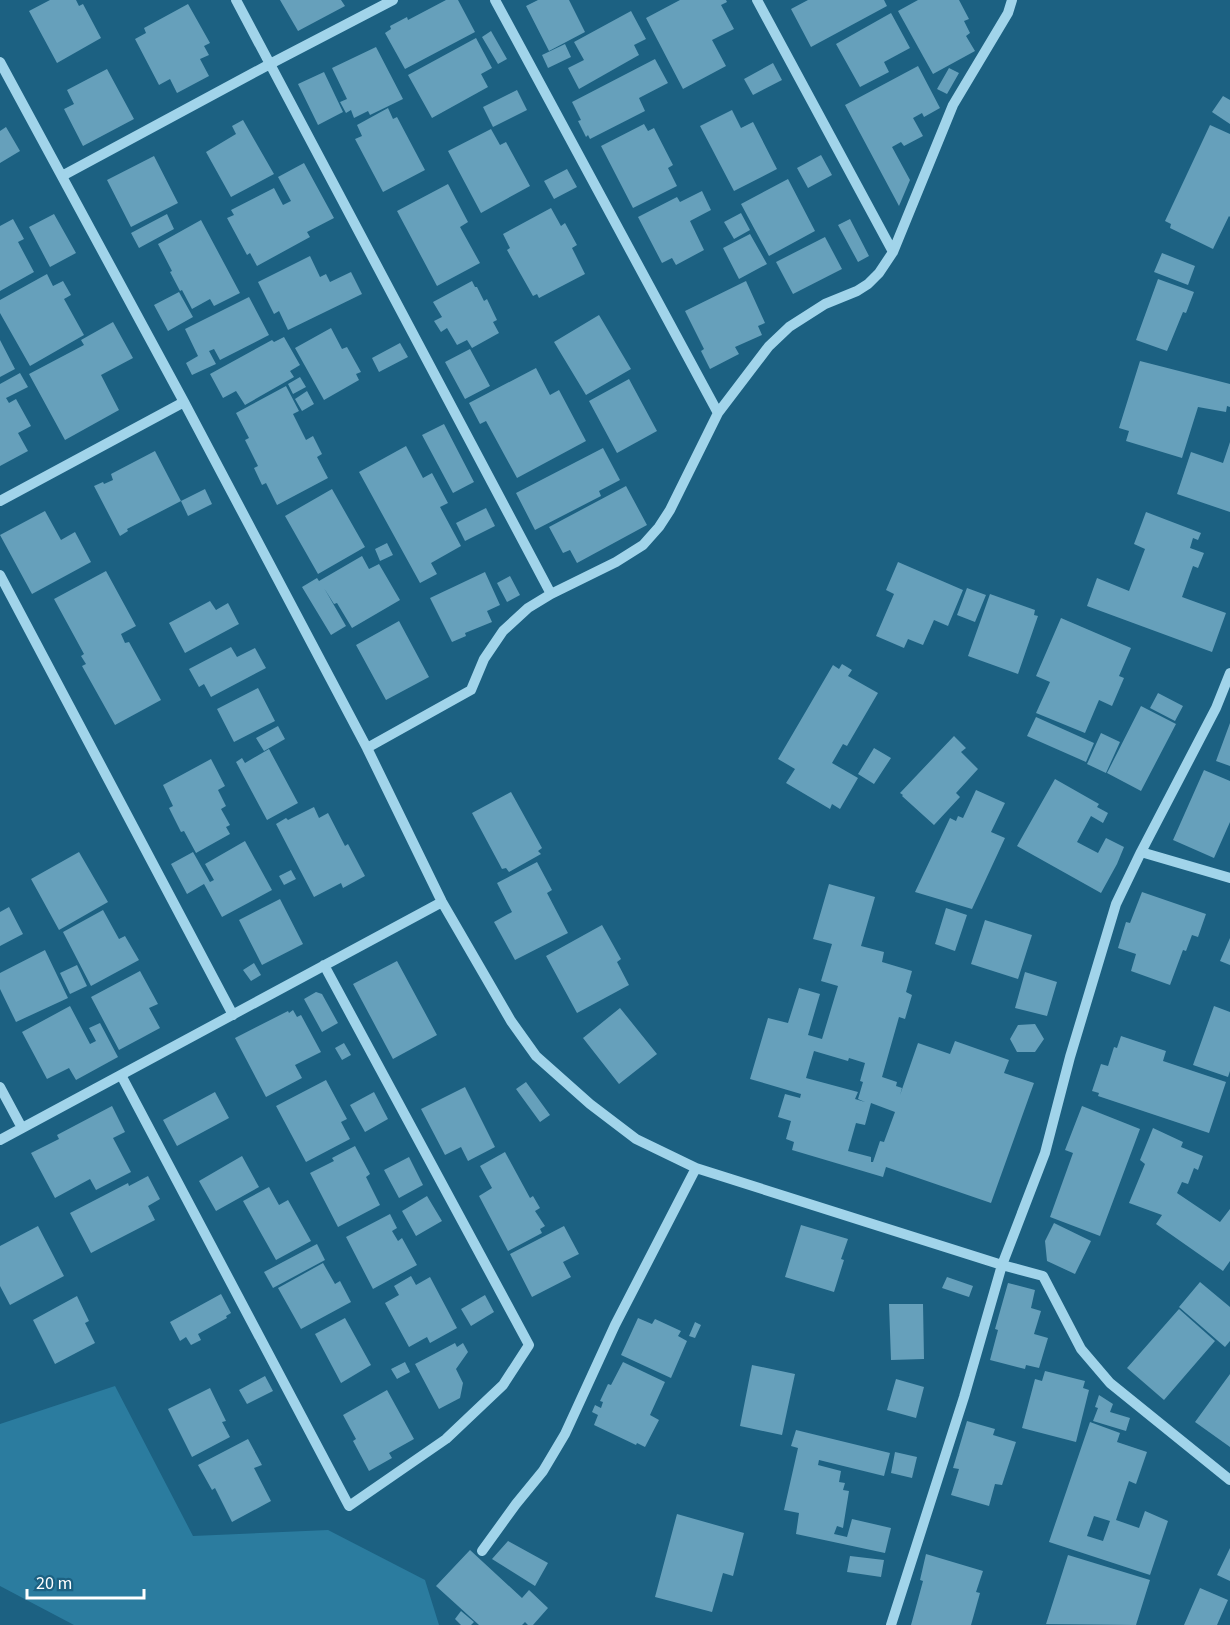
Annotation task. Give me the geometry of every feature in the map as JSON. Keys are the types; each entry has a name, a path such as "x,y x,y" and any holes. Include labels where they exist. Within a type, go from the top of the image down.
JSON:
{"street":[{"path":"236,0 551,594"},
{"path":"62,176 393,0"},
{"path":"495,0 718,413"},
{"path":"757,0 893,252"},
{"path":"367,748 471,690 484,659 503,631 528,608 616,562 643,545 670,510 718,413 769,346 789,327 825,304 857,291 879,273 893,252 953,105 1008,13 1012,0"},
{"path":"0,62 184,402 367,748 442,902 511,1021 536,1056 590,1104 636,1138 696,1168 1043,1276 1081,1349 1110,1383 1230,1480"},
{"path":"0,501 184,402"},
{"path":"0,575 233,1015"},
{"path":"891,1625 964,1397 1002,1265 1045,1153 1070,1057 1116,904 1216,708 1230,673"},
{"path":"1141,852 1230,878"},
{"path":"0,1140 442,902"},
{"path":"122,1075 350,1506 446,1439 502,1385 529,1345 324,965"},
{"path":"0,1087 22,1128"},
{"path":"482,1551 543,1471 565,1434 615,1325 696,1168"}],"shaded area":[{"path":"115,1386 193,1536 328,1530 425,1580 439,1625 74,1625 0,1586 0,1424"}],"building":[{"path":"50,0 76,0 79,6 83,4 101,38 57,63 29,11"},
{"path":"280,0 341,0 345,6 298,31"},
{"path":"446,0 458,0 475,32 405,69 385,33 391,29 390,26 407,17 408,20"},
{"path":"538,0 569,0 585,32 549,51 526,6"},
{"path":"680,0 726,0 727,2 721,5 734,29 712,40 726,66 683,89 646,18"},
{"path":"808,0 884,0 887,6 811,47 791,9"},
{"path":"918,0 959,0 969,19 964,21 970,33 966,36 975,51 933,74 898,11"},
{"path":"188,4 210,43 204,46 209,55 200,59 209,76 177,93 170,79 159,85 135,39 146,33 144,28"},
{"path":"631,11 646,39 634,45 639,55 579,89 568,68 584,60 574,42"},
{"path":"891,13 910,48 884,62 889,72 860,87 836,44"},
{"path":"491,31 507,59 498,64 482,37"},
{"path":"476,38 492,68 481,74 488,87 432,118 408,75"},
{"path":"565,44 571,57 548,68 542,55"},
{"path":"376,47 403,99 370,115 368,111 354,118 351,110 346,113 340,102 347,99 332,68"},
{"path":"655,59 668,83 639,98 645,111 590,139 588,135 586,137 572,102"},
{"path":"773,63 782,80 753,95 744,79"},
{"path":"918,66 940,108 924,117 922,113 913,118 923,136 904,146 901,142 892,147 910,180 899,206 845,105"},
{"path":"949,68 959,73 947,94 937,89"},
{"path":"107,69 134,119 83,146 64,109 74,104 67,90"},
{"path":"324,72 343,112 318,125 298,84"},
{"path":"517,90 527,110 493,127 483,107"},
{"path":"1223,96 1230,100 1230,124 1212,112"},
{"path":"388,108 393,119 397,117 425,170 383,192 355,139 362,136 357,125"},
{"path":"732,110 741,128 753,122 777,169 734,191 700,126"},
{"path":"243,120 274,174 231,197 206,152 236,134 232,126"},
{"path":"644,124 648,131 654,128 673,165 668,168 677,186 633,208 601,146"},
{"path":"1210,125 1230,134 1230,217 1213,249 1170,228 1171,224 1165,221"},
{"path":"6,127 20,151 0,163 0,131"},
{"path":"491,129 500,145 506,142 530,186 481,213 448,151"},
{"path":"821,155 832,175 808,188 797,168"},
{"path":"154,156 178,203 131,227 107,180"},
{"path":"304,163 334,218 307,232 310,237 257,266 250,253 247,255 227,218 234,215 231,210 274,188 283,205 291,201 278,177"},
{"path":"567,169 577,187 554,199 544,181"},
{"path":"788,179 815,231 769,256 741,204"},
{"path":"448,184 468,222 460,227 480,263 437,286 397,211"},
{"path":"702,191 711,210 690,221 704,250 676,265 672,258 662,263 638,217 677,197 680,202"},
{"path":"551,208 561,226 565,223 577,245 572,248 585,274 539,298 537,294 533,296 507,250 510,248 503,234"},
{"path":"741,213 750,230 734,239 724,222"},
{"path":"54,214 76,253 50,267 29,227"},
{"path":"167,214 174,229 139,248 131,233"},
{"path":"13,219 24,239 18,242 34,272 0,291 0,226"},
{"path":"850,219 869,256 858,262 838,225"},
{"path":"201,220 240,293 214,306 210,299 192,309 170,272 172,271 158,244"},
{"path":"750,234 767,264 739,279 723,248"},
{"path":"825,237 842,269 793,294 776,262"},
{"path":"1162,253 1195,266 1188,285 1154,272"},
{"path":"310,256 320,277 326,274 330,282 351,272 362,294 288,330 279,311 274,314 258,282"},
{"path":"47,274 53,286 63,281 71,295 64,299 84,335 30,366 0,313 0,300"},
{"path":"1158,279 1194,292 1167,351 1136,340"},
{"path":"472,281 484,301 487,299 497,320 493,322 499,333 472,348 467,340 457,345 447,328 441,332 434,321 442,317 433,302"},
{"path":"746,281 765,323 758,326 762,335 735,347 739,354 710,369 701,351 704,349 685,311"},
{"path":"179,292 193,317 168,331 154,305"},
{"path":"249,297 269,335 220,360 214,349 209,351 216,364 192,375 186,363 198,356 185,329"},
{"path":"599,315 631,369 586,395 554,342"},
{"path":"113,322 133,358 101,375 119,410 65,440 29,374 84,345 81,340"},
{"path":"331,328 342,349 347,347 361,372 356,374 359,380 324,400 295,348"},
{"path":"284,337 300,365 290,371 294,377 245,405 236,391 223,398 210,374 272,340 274,342"},
{"path":"0,340 15,369 0,377"},
{"path":"400,343 408,357 379,372 372,358"},
{"path":"470,349 490,386 465,399 445,362"},
{"path":"1140,361 1230,384 1230,407 1227,406 1226,412 1198,407 1182,458 1126,441 1129,431 1119,428"},
{"path":"536,368 550,395 559,390 586,441 517,478 486,421 480,424 469,403"},
{"path":"20,373 28,387 6,398 9,403 16,399 31,426 18,433 28,451 0,466 0,384"},
{"path":"300,377 306,387 293,394 288,384"},
{"path":"629,379 657,431 617,453 589,401"},
{"path":"286,386 299,411 293,414 306,440 313,436 322,454 317,457 328,478 277,505 266,483 262,485 254,468 258,466 245,440 249,438 236,413"},
{"path":"307,391 314,404 302,411 295,399"},
{"path":"444,424 474,482 453,493 422,435"},
{"path":"1230,442 1230,512 1177,494 1191,452 1223,463"},
{"path":"406,446 423,478 432,473 448,503 440,507 461,546 431,563 437,574 420,583 359,472"},
{"path":"603,448 620,480 599,491 601,496 535,530 516,493"},
{"path":"155,451 181,501 127,529 128,531 120,536 94,486 113,480 111,474"},
{"path":"626,486 647,525 577,563 570,550 563,553 549,527"},
{"path":"205,489 212,504 188,516 181,501"},
{"path":"332,489 365,547 318,574 285,516"},
{"path":"486,508 495,526 465,541 456,523"},
{"path":"45,511 61,540 75,532 91,562 32,594 0,535"},
{"path":"1146,512 1201,533 1198,540 1193,538 1190,548 1204,553 1198,568 1193,566 1182,597 1226,613 1212,652 1087,606 1097,578 1129,591 1145,549 1134,544"},
{"path":"387,543 393,555 380,561 375,549"},
{"path":"362,556 369,569 379,564 400,600 352,628 337,603 334,604 324,588 346,626 331,635 302,587 317,578 319,581"},
{"path":"898,562 963,590 948,626 934,620 923,645 908,639 904,648 876,636 894,594 886,590"},
{"path":"106,571 136,626 121,634 125,643 129,642 161,700 115,725 82,666 86,664 81,656 84,654 54,599"},
{"path":"485,572 500,605 487,611 492,622 465,633 466,636 452,642 430,598"},
{"path":"510,576 520,595 507,602 497,583"},
{"path":"967,588 986,595 975,622 957,615"},
{"path":"990,594 1035,610 1034,615 1038,616 1018,674 968,656"},
{"path":"210,601 216,610 228,603 239,624 185,653 169,623"},
{"path":"1061,618 1131,648 1119,676 1124,678 1112,706 1099,700 1085,733 1036,713 1050,682 1036,676"},
{"path":"399,621 429,677 386,700 356,645"},
{"path":"231,647 237,657 255,648 266,668 211,697 204,684 199,687 189,669"},
{"path":"842,664 852,670 848,676 878,693 847,746 843,744 832,763 858,778 840,809 832,804 830,809 786,783 795,769 778,759 833,665 839,669"},
{"path":"258,688 275,721 234,742 217,709"},
{"path":"1158,693 1183,706 1175,721 1150,708"},
{"path":"1141,706 1176,724 1141,791 1107,773"},
{"path":"1036,717 1094,743 1086,762 1027,736"},
{"path":"1230,723 1230,766 1216,761"},
{"path":"278,726 285,739 264,751 256,738"},
{"path":"1101,733 1120,742 1106,773 1087,764"},
{"path":"954,736 966,748 961,752 978,769 956,793 960,797 934,825 900,793"},
{"path":"874,748 891,758 874,784 858,774"},
{"path":"269,749 298,803 267,820 236,762 242,758 245,763"},
{"path":"211,759 225,786 218,790 226,806 221,809 230,825 226,827 230,834 196,853 184,831 181,832 169,808 173,806 163,785"},
{"path":"1204,770 1230,781 1230,822 1214,858 1173,840"},
{"path":"1055,779 1099,804 1097,807 1108,813 1103,823 1091,816 1077,842 1098,853 1106,838 1124,847 1101,893 1017,846"},
{"path":"976,790 1005,803 991,832 1005,838 972,909 915,892 950,818 956,821 958,816 963,818"},
{"path":"511,792 542,848 538,851 541,854 509,872 506,868 502,869 472,813"},
{"path":"314,807 319,818 328,813 345,846 348,844 365,876 343,888 341,883 314,897 276,824"},
{"path":"245,841 272,890 222,917 204,884 187,894 171,864 193,852 210,882 214,880 205,864"},
{"path":"79,852 108,902 59,930 31,879"},
{"path":"537,862 552,890 547,893 568,933 515,960 494,922 512,912 497,883"},
{"path":"291,870 296,879 284,885 279,876"},
{"path":"829,884 875,897 861,946 884,952 882,962 912,971 906,992 912,995 905,1019 899,1017 882,1077 897,1082 896,1086 902,1088 900,1095 918,1043 950,1054 955,1041 1009,1060 1004,1073 1034,1083 991,1203 886,1167 883,1177 792,1150 794,1142 786,1139 791,1121 778,1117 785,1094 800,1098 801,1094 750,1079 768,1018 788,1023 799,988 820,994 808,1035 822,1039 838,986 821,981 832,944 813,939","holes":["814,1051 848,1061 849,1058 865,1063 858,1099 865,1102 855,1099 858,1092 806,1078","871,1103 895,1112 884,1142 880,1141 873,1162 871,1162 871,1157 848,1151 856,1123 865,1125"]},
{"path":"1142,892 1206,914 1198,937 1192,935 1186,951 1183,950 1170,985 1131,971 1136,954 1118,948 1126,922 1130,923"},
{"path":"280,899 303,944 262,965 239,920"},
{"path":"9,907 23,934 0,946 0,912"},
{"path":"946,908 967,915 955,951 935,944"},
{"path":"103,910 119,939 125,936 139,960 91,986 63,932"},
{"path":"985,920 1032,935 1018,979 971,964"},
{"path":"602,925 621,959 617,962 629,985 577,1013 546,956"},
{"path":"1230,938 1230,965 1220,961"},
{"path":"45,950 68,998 16,1022 0,989 0,973"},
{"path":"397,961 437,1035 393,1059 353,984"},
{"path":"254,963 261,975 251,981 243,970"},
{"path":"77,965 87,986 70,994 60,973"},
{"path":"140,971 158,1004 149,1008 160,1028 119,1050 91,997"},
{"path":"1025,972 1057,982 1047,1016 1015,1008"},
{"path":"316,992 322,994 338,1023 322,1032 304,999"},
{"path":"70,1006 90,1044 96,1041 89,1028 100,1023 118,1057 76,1080 69,1068 47,1079 22,1032"},
{"path":"1214,1006 1230,1012 1230,1071 1228,1077 1193,1065"},
{"path":"620,1008 657,1054 619,1084 583,1038"},
{"path":"293,1010 297,1017 301,1015 321,1052 295,1065 302,1078 266,1097 235,1038"},
{"path":"1035,1024 1044,1039 1035,1052 1017,1052 1010,1039 1018,1025"},
{"path":"1121,1036 1166,1051 1163,1061 1226,1082 1209,1133 1098,1096 1099,1093 1092,1091 1101,1064 1108,1066 1114,1047 1117,1048"},
{"path":"344,1043 351,1055 342,1060 335,1048"},
{"path":"326,1080 347,1119 341,1122 350,1139 306,1162 276,1106"},
{"path":"526,1082 550,1115 540,1122 516,1089"},
{"path":"465,1087 495,1147 468,1161 461,1147 445,1155 421,1109"},
{"path":"215,1092 229,1118 177,1146 163,1120"},
{"path":"374,1092 388,1119 365,1132 350,1105"},
{"path":"112,1106 125,1132 113,1138 131,1172 96,1190 90,1179 55,1198 31,1153 59,1139 57,1135"},
{"path":"1082,1106 1140,1129 1100,1236 1050,1217 1073,1153 1065,1150"},
{"path":"1153,1128 1183,1142 1181,1147 1203,1156 1198,1170 1194,1168 1188,1184 1182,1182 1177,1193 1220,1222 1230,1209 1230,1261 1223,1271 1156,1224 1162,1215 1129,1203 1145,1164 1140,1160"},
{"path":"355,1146 370,1174 366,1177 380,1205 338,1227 310,1173 334,1161 332,1158"},
{"path":"505,1152 530,1198 533,1196 540,1208 535,1211 545,1226 540,1229 542,1233 508,1251 479,1196 492,1188 480,1166"},
{"path":"242,1156 259,1187 216,1211 199,1181"},
{"path":"409,1157 423,1185 399,1198 384,1170"},
{"path":"148,1176 160,1199 148,1206 155,1220 91,1253 70,1213 128,1183 129,1186"},
{"path":"269,1187 279,1205 288,1200 311,1241 276,1260 243,1201"},
{"path":"427,1196 442,1221 416,1236 402,1211"},
{"path":"390,1214 397,1228 392,1231 398,1241 402,1238 417,1265 373,1289 346,1237"},
{"path":"1054,1223 1091,1241 1075,1274 1047,1261 1045,1241"},
{"path":"801,1225 848,1239 834,1292 785,1277"},
{"path":"38,1226 64,1276 10,1305 0,1286 0,1246"},
{"path":"564,1226 579,1254 563,1262 571,1277 532,1297 510,1254"},
{"path":"317,1244 325,1260 273,1288 264,1272"},
{"path":"323,1263 335,1284 340,1281 351,1302 301,1329 278,1288"},
{"path":"411,1276 416,1285 430,1277 457,1328 430,1343 427,1337 409,1347 385,1303 399,1295 394,1286"},
{"path":"947,1277 973,1286 969,1297 942,1288"},
{"path":"1200,1282 1230,1307 1230,1341 1225,1347 1179,1307"},
{"path":"1008,1283 1035,1290 1031,1308 1041,1311 1034,1334 1048,1338 1039,1368 1026,1365 1025,1369 990,1360 998,1330 995,1329"},
{"path":"221,1294 231,1313 226,1316 227,1318 198,1334 201,1340 191,1345 186,1337 180,1341 170,1322"},
{"path":"485,1295 494,1312 471,1326 461,1309"},
{"path":"77,1296 89,1321 85,1323 95,1343 55,1364 33,1320"},
{"path":"889,1304 923,1304 924,1359 891,1360"},
{"path":"1179,1309 1215,1341 1164,1400 1127,1368"},
{"path":"345,1318 371,1365 341,1383 315,1334"},
{"path":"638,1318 652,1324 655,1319 681,1331 678,1336 687,1341 671,1378 621,1355"},
{"path":"695,1322 701,1325 695,1338 689,1336"},
{"path":"455,1343 457,1347 463,1343 468,1352 456,1369 463,1383 460,1398 439,1409 415,1364"},
{"path":"405,1362 410,1372 397,1379 391,1369"},
{"path":"623,1362 665,1382 650,1415 659,1420 645,1447 594,1425 598,1415 592,1412 595,1405 601,1408 603,1402 600,1401 608,1384 611,1385"},
{"path":"752,1365 795,1374 782,1435 740,1426"},
{"path":"1045,1371 1085,1381 1083,1388 1089,1390 1076,1442 1022,1428 1035,1379 1042,1381"},
{"path":"1230,1374 1230,1447 1195,1422"},
{"path":"265,1376 273,1391 247,1404 239,1390"},
{"path":"896,1379 924,1387 916,1418 887,1410"},
{"path":"210,1388 226,1421 222,1422 230,1437 192,1457 168,1409"},
{"path":"387,1390 414,1439 389,1453 392,1458 369,1471 353,1441 356,1439 343,1415"},
{"path":"1099,1395 1113,1404 1110,1412 1130,1418 1126,1431 1093,1421 1098,1408 1095,1407"},
{"path":"967,1421 995,1429 993,1435 1016,1442 1002,1485 995,1484 989,1506 951,1495 959,1469 953,1468"},
{"path":"1090,1422 1120,1433 1117,1442 1147,1452 1136,1484 1129,1481 1116,1520 1139,1528 1145,1511 1168,1521 1150,1575 1049,1542","holes":["1094,1516 1110,1521 1103,1541 1087,1536"]},
{"path":"796,1430 890,1453 884,1476 819,1460 818,1465 841,1471 839,1482 845,1483 843,1490 849,1491 843,1528 837,1526 834,1534 847,1537 852,1519 891,1528 885,1553 796,1534 799,1513 784,1510 798,1448 791,1446"},
{"path":"248,1439 262,1465 254,1468 271,1501 232,1522 215,1488 212,1490 198,1465"},
{"path":"895,1452 917,1457 912,1478 891,1473"},
{"path":"677,1514 744,1533 733,1576 723,1573 712,1612 655,1597"},
{"path":"508,1541 548,1563 535,1586 492,1559"},
{"path":"1230,1548 1230,1581 1217,1575"},
{"path":"470,1550 522,1598 529,1590 548,1608 533,1625 525,1622 522,1625 479,1625 436,1586"},
{"path":"926,1554 983,1571 976,1592 980,1593 971,1625 911,1625 923,1581 920,1580"},
{"path":"1068,1555 1150,1580 1136,1625 1046,1624"},
{"path":"850,1556 884,1560 881,1577 847,1572"},
{"path":"1200,1588 1228,1600 1217,1625 1184,1625"},
{"path":"461,1611 474,1622 471,1625 461,1625 455,1619"}]}
